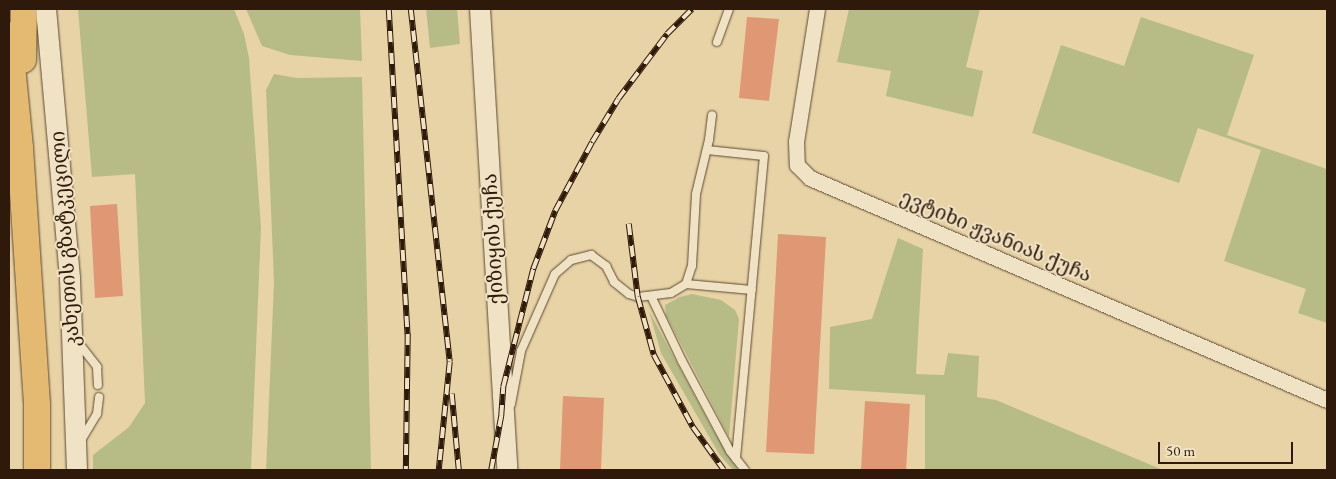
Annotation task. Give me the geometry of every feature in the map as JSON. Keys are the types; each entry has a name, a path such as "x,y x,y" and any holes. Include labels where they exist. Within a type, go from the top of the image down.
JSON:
{"highway":[{"path":"20,148 24,9"},
{"name":"კახეთის გზატკეცილი","path":"9,35 20,148 37,405 37,470"}],"street":[{"name":"კახეთის გზატკეცილი","path":"46,9 57,113 72,335 77,470"},
{"name":"ქიზიყის ქუჩა","path":"480,9 507,470"},
{"name":"ევტიხი ჟვანიას ქუჩა","path":"817,9 796,141 797,165 810,178 1327,400"}],"lane":[{"path":"717,42 729,9"},
{"path":"686,284 692,266 696,194 712,115"},
{"path":"706,150 764,156 736,459"},
{"path":"505,435 520,351 555,274 571,260 591,255 606,266 614,282 629,294 638,297 671,292 686,284 752,290"},
{"path":"651,296 682,361 736,459 744,470"},
{"path":"72,335 97,367 98,385"},
{"path":"77,448 97,414 99,397"}],"green space":[{"path":"78,9 234,9 244,34 249,58 261,228 251,470 93,470 93,455 129,427 145,403 135,174 92,177"},
{"path":"246,9 360,9 362,61 290,55 262,46"},
{"path":"426,9 457,9 460,44 430,48"},
{"path":"849,9 980,9 966,67 983,71 973,117 886,96 891,71 837,62"},
{"path":"1141,17 1254,55 1227,135 1327,169 1327,323 1298,313 1306,289 1224,261 1261,150 1198,128 1179,183 1032,133 1061,45 1124,66"},
{"path":"274,74 297,78 362,77 371,470 266,470 274,282 266,90"},
{"path":"898,238 923,249 916,374 944,375 948,353 979,356 977,397 996,400 1163,470 925,470 925,395 829,389 830,327 872,319"},
{"path":"692,294 721,300 735,310 739,319 729,437 666,315 665,305 680,297"},
{"path":"649,311 714,432 738,470 733,470 719,454 661,353"}],"building":[{"path":"747,17 779,19 769,101 739,98"},
{"path":"117,204 123,296 95,298 90,206"},
{"path":"778,234 826,237 814,454 766,452"},
{"path":"563,396 604,398 601,470 560,470"},
{"path":"865,401 910,404 906,470 861,470"}],"railway":[{"path":"389,9 408,334 406,470"},
{"path":"411,9 450,362 439,470"},
{"path":"491,470 501,416 503,387 533,269 555,211 592,142 618,99 667,34 692,9"},
{"path":"629,224 638,297 654,355 693,427 724,470"},
{"path":"452,394 459,470"}]}
